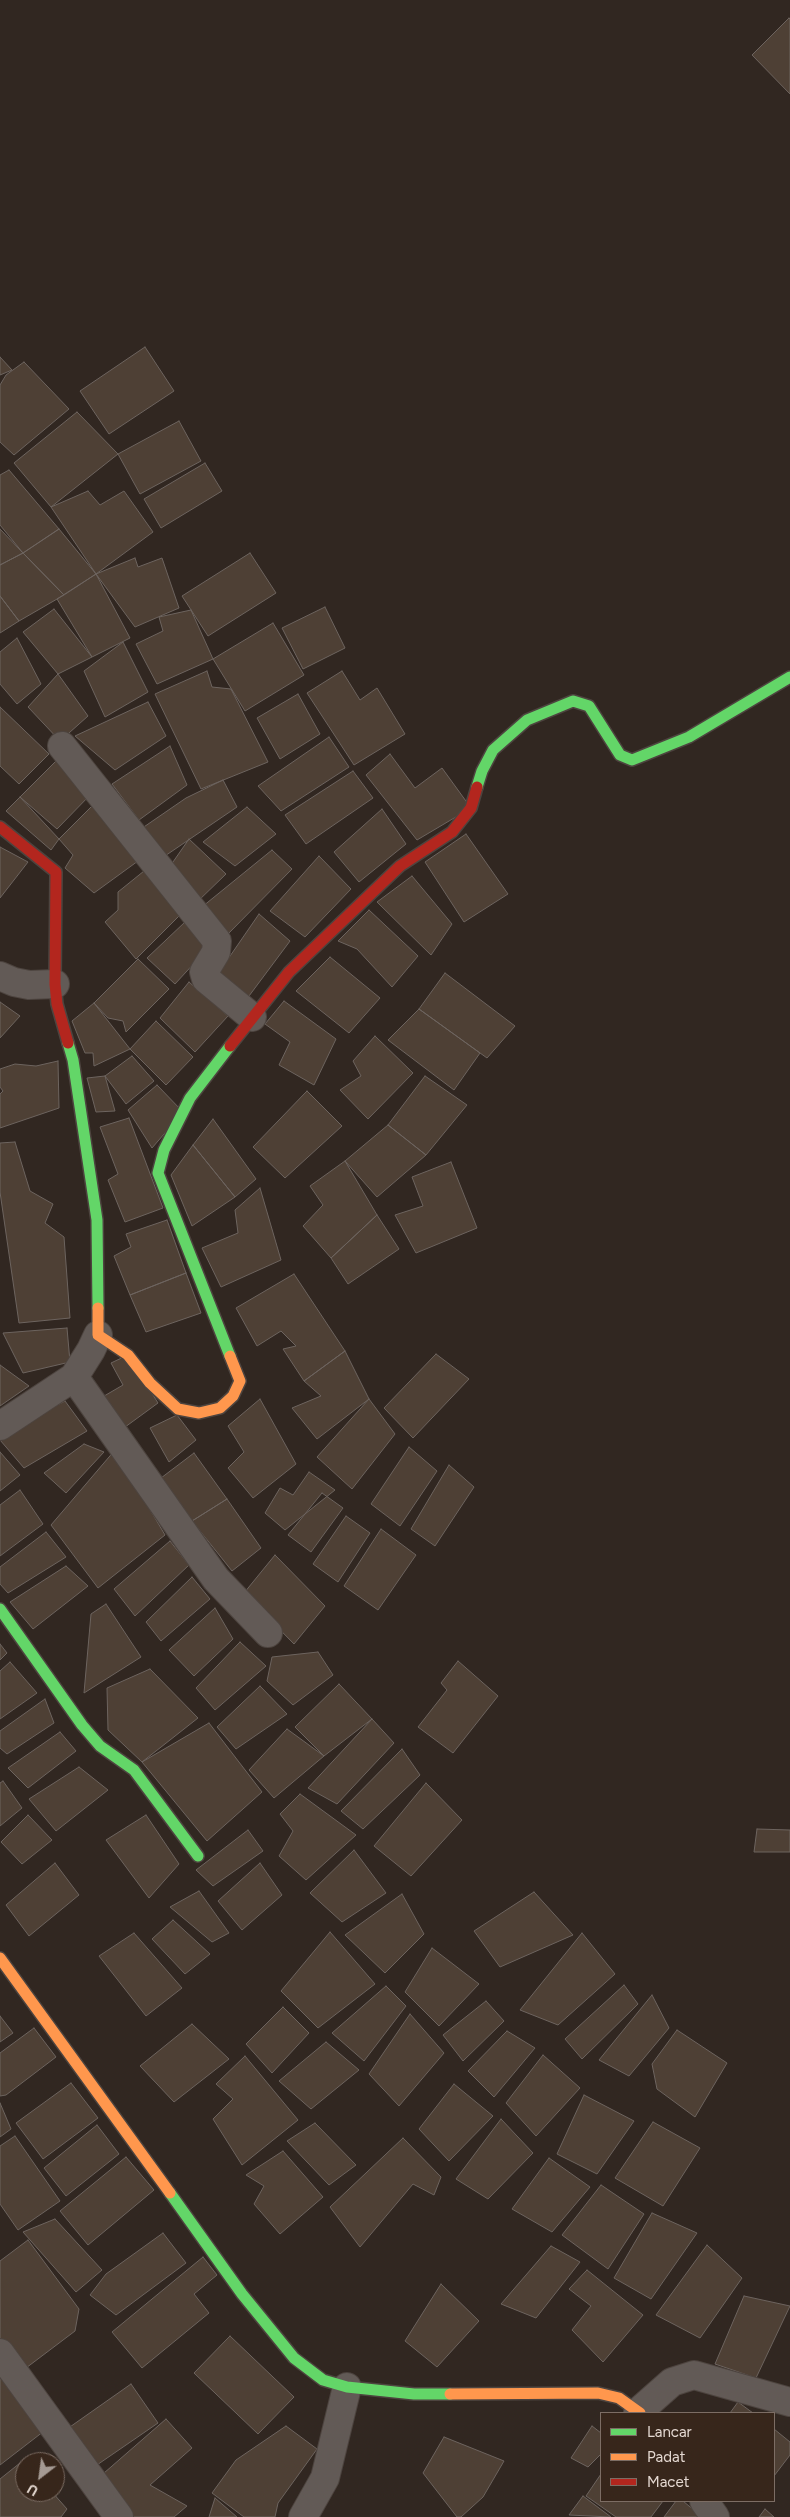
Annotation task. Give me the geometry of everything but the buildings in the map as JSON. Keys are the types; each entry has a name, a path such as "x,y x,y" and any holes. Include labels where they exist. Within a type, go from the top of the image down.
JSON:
{"street":[{"path":"98,1336 128,1355 150,1383 178,1409 199,1413 220,1408 233,1396 240,1381 158,1173 164,1150 190,1098 289,972 400,866 452,832 471,808 482,771 493,750 527,720 574,701 589,706 620,755 632,760 689,737 790,677"},
{"path":"62,746 216,941 216,952 204,972 206,979 252,1017"},
{"path":"0,827 56,872 55,984 57,1004 74,1060 97,1220 98,1336 92,1350 74,1376 0,1426"},
{"path":"0,976 14,982 29,985 55,984"},
{"path":"74,1376 216,1579 268,1633"},
{"path":"0,1609 82,1725 100,1746 134,1770 198,1856"},
{"path":"0,1958 253,2309 294,2358 323,2380 347,2388 414,2394 598,2393 619,2398 639,2412 672,2382 694,2375 790,2402"},
{"path":"0,2353 119,2517"},
{"path":"303,2517 325,2478 347,2388"},
{"path":"705,2502 715,2517"}],"traffic: fast":[{"path":"477,787 482,771 493,750 527,720 573,701 589,706 620,755 632,760 689,737 790,677"},
{"path":"68,1043 73,1060 97,1220 98,1308"},
{"path":"230,1046 190,1098 164,1150 158,1173 230,1356"},
{"path":"0,1609 82,1725 100,1746 134,1770 198,1856"},
{"path":"170,2193 242,2294 294,2358 323,2380 347,2387 414,2394 450,2394"}],"traffic: slow":[{"path":"98,1308 98,1335 128,1355 150,1383 178,1409 199,1413 220,1408 233,1396 240,1381 230,1356"},
{"path":"0,1958 170,2193"},
{"path":"450,2394 598,2393 619,2398 639,2412"}],"traffic: jam":[{"path":"230,1046 289,972 400,866 452,832 471,808 477,787"},
{"path":"0,827 56,872 55,984 57,1004 68,1043"}]}
